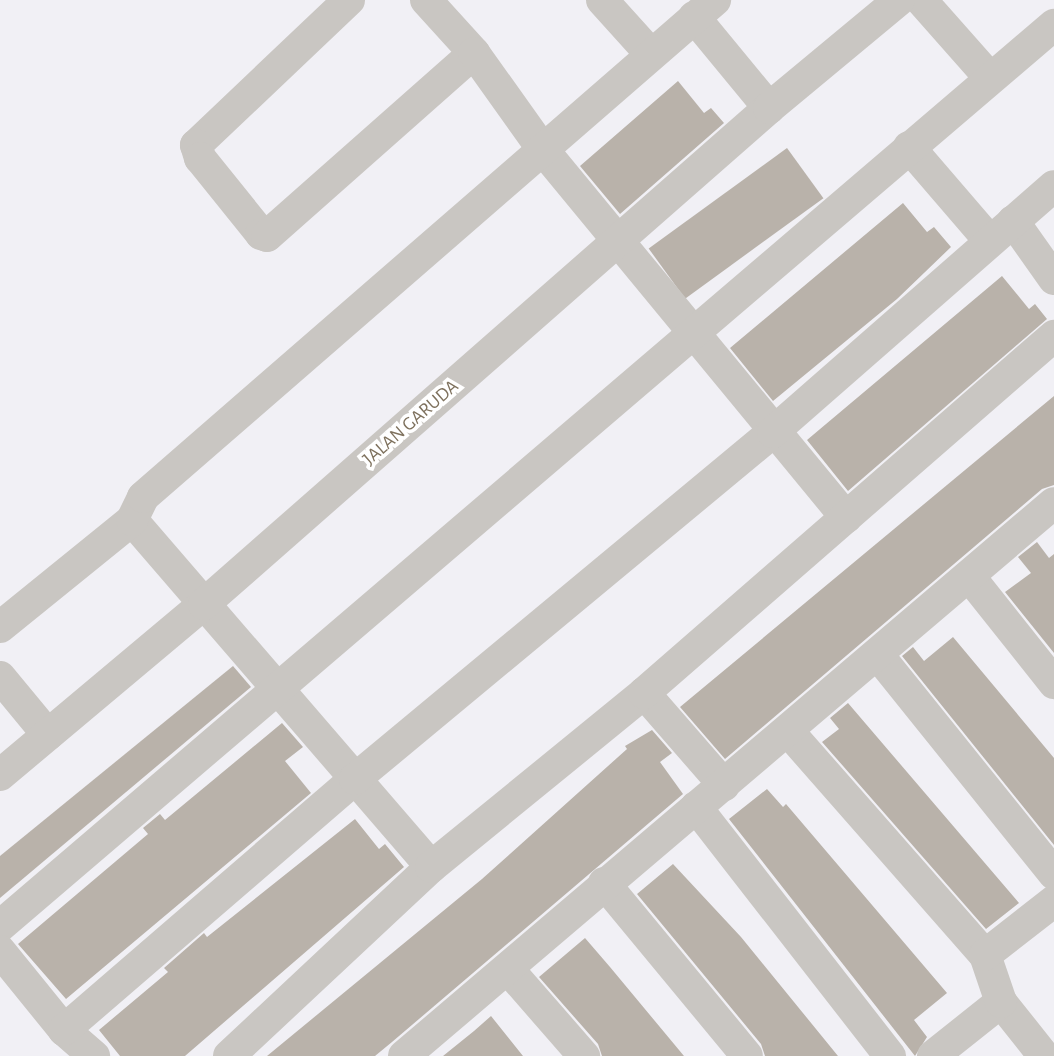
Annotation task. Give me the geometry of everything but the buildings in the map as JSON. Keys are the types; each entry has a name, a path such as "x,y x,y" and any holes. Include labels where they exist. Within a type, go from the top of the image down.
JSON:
{"street":[{"path":"349,0 196,145 200,158 261,234 268,236 474,53"},
{"path":"426,0 474,53 544,151 846,518"},
{"path":"602,0 649,52"},
{"name":"JALAN GARUDA","path":"0,775 204,604 769,108 899,0"},
{"path":"921,0 990,78"},
{"path":"0,627 132,520 143,497 544,151 649,52 704,9 769,108"},
{"path":"0,926 276,687 695,336 909,147 1054,25"},
{"path":"909,147 1054,279"},
{"path":"64,1030 355,779 773,432 1054,186"},
{"path":"229,1056 431,867 644,692 1054,336"},
{"path":"423,1050 604,883 878,655 1054,503"},
{"path":"132,520 431,867"},
{"path":"969,576 1054,683"},
{"path":"878,655 1054,874"},
{"path":"0,677 48,735"},
{"path":"644,692 724,785"},
{"path":"788,731 985,955 1001,1002 1044,1056"},
{"path":"696,807 890,1056"},
{"path":"604,883 747,1056"},
{"path":"985,955 1054,901"},
{"path":"0,951 64,1030 94,1056"},
{"path":"508,969 584,1056"},
{"path":"933,1056 1001,1002"}]}
